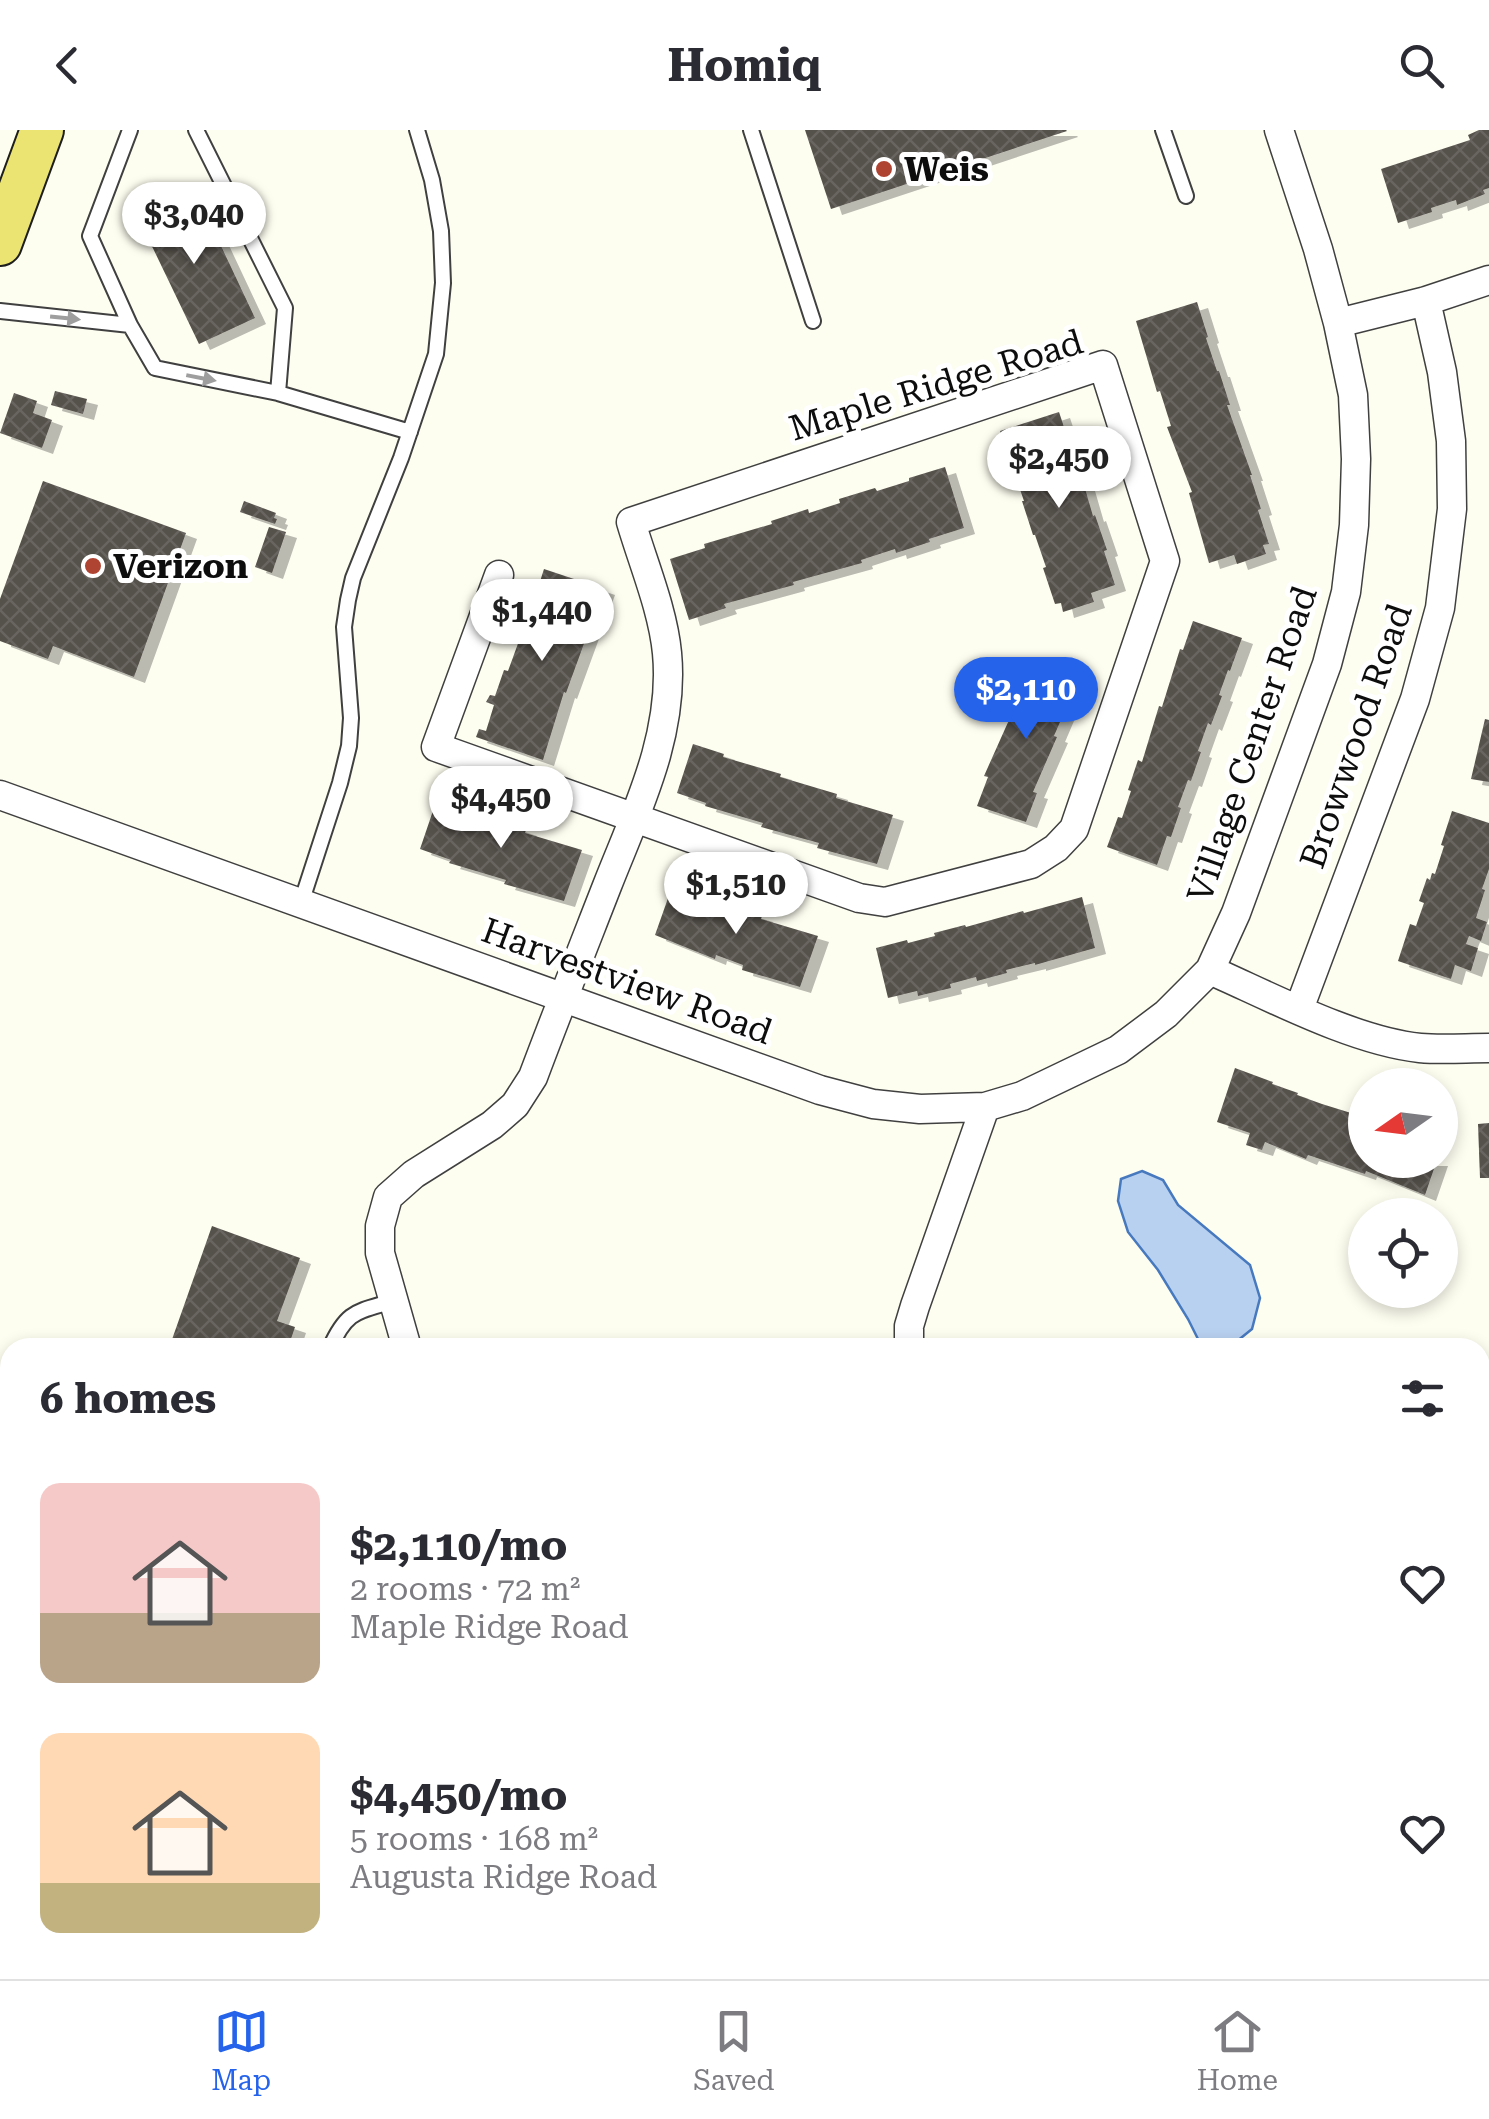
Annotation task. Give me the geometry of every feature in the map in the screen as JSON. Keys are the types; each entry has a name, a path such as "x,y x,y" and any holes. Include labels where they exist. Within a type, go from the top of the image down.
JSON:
{"main road":[{"path":"0,244 42,130"}],"street":[{"name":"Village Center Road","path":"1210,970 1236,913 1327,664 1346,592 1354,525 1353,395 1318,249 1279,130"},
{"path":"1338,323 1489,280"},
{"name":"Browwood Road","path":"1299,1010 1415,699 1440,608 1452,509 1451,441 1442,372 1426,301"},
{"name":"Maple Ridge Road","path":"404,1338 380,1253 380,1226 388,1197 414,1174 492,1125 515,1105 533,1077 663,734 668,651 630,522 1103,365 1165,561 1074,829 1056,848 1030,864 885,902 860,898 634,818"},
{"path":"500,574 436,747 634,818"},
{"name":"Harvestview Road","path":"0,794 820,1090 872,1104 920,1109 985,1107 1022,1096 1118,1050 1166,1014 1210,970"},
{"path":"1210,970 1373,1038 1418,1048 1489,1048"},
{"path":"909,1338 915,1306 985,1107"}],"lane":[{"path":"130,130 90,236 130,325 155,368 278,394 410,432"},
{"path":"196,130 285,308 278,394"},
{"path":"301,902 350,746 344,627 348,600 436,354 444,283 432,180 417,130"},
{"path":"751,130 813,321"},
{"path":"1163,130 1186,196"},
{"path":"0,311 130,325"},
{"path":"335,1338 344,1321 354,1313 394,1301"}],"water":[{"path":"1142,1171 1163,1180 1178,1205 1250,1265 1260,1298 1252,1329 1241,1338 1198,1338 1158,1270 1128,1232 1118,1201 1121,1179"}],"building":[{"name":"Weis","path":"805,130 1066,130 1067,131 831,209"},
{"path":"1489,130 1489,188 1483,190 1485,194 1457,205 1456,200 1431,208 1432,212 1398,223 1381,169 1470,140 1468,135"},
{"path":"198,197 255,318 199,344 149,240 142,242 131,234 127,223 131,212 143,206 152,208 157,217"},
{"path":"1197,302 1252,475 1269,544 1263,545 1266,554 1237,564 1234,555 1209,563 1189,493 1192,492 1167,427 1171,426 1136,321"},
{"path":"55,391 87,399 83,414 51,405"},
{"path":"14,393 37,401 33,413 52,420 42,448 0,433"},
{"path":"1059,412 1107,550 1104,551 1115,585 1091,593 1094,602 1063,612 1061,603 1055,604 1000,431"},
{"path":"945,467 964,528 896,553 895,549 861,560 862,563 793,582 794,585 724,604 726,608 689,620 670,559 705,548 704,544 772,524 771,521 808,509 809,513 840,503 839,499 875,488 877,491"},
{"name":"Verizon","path":"43,481 186,533 134,677 53,646 48,659 0,641 0,599"},
{"path":"244,501 276,513 275,524 240,512"},
{"path":"269,527 286,532 272,573 255,567"},
{"path":"544,569 604,589 564,692 543,760 476,737 479,729 486,731 494,705 486,702 490,695 495,696 504,670 508,671 520,638 512,635 514,628 520,630"},
{"path":"1193,621 1242,638 1178,807 1181,808 1171,837 1167,836 1157,865 1107,847 1118,817 1122,818 1138,760 1142,762 1159,706 1162,707"},
{"path":"1030,661 1078,680 1033,792 1037,793 1026,822 977,806 988,777 984,776 1009,720 1005,718"},
{"path":"1485,719 1489,720 1489,782 1471,779"},
{"path":"693,744 837,794 836,798 893,815 877,864 817,848 819,843 761,827 763,823 705,806 706,803 677,793"},
{"path":"437,799 469,810 468,814 582,850 564,901 504,884 506,880 449,863 451,860 420,849"},
{"path":"1452,811 1489,823 1489,869 1476,918 1487,922 1481,941 1469,936 1466,944 1478,948 1471,971 1455,965 1451,979 1398,961 1410,924 1416,926 1427,878 1430,880 1435,874"},
{"path":"673,884 705,896 704,899 818,936 800,987 742,970 743,965 716,955 715,959 655,935"},
{"path":"1082,897 1095,948 977,981 976,977 950,984 951,988 918,996 917,991 888,998 876,948"},
{"path":"1235,1068 1348,1112 1348,1168 1308,1155 1306,1159 1265,1142 1262,1150 1246,1145 1250,1133 1217,1122"},
{"path":"1489,1123 1489,1178 1480,1178 1478,1124"},
{"path":"1383,1178 1431,1178 1425,1195"},
{"path":"212,1226 300,1258 277,1321 295,1327 291,1338 173,1338"}],"place":[{"name":"Weis","path":"884,169"},
{"name":"Verizon","path":"93,566"}]}
